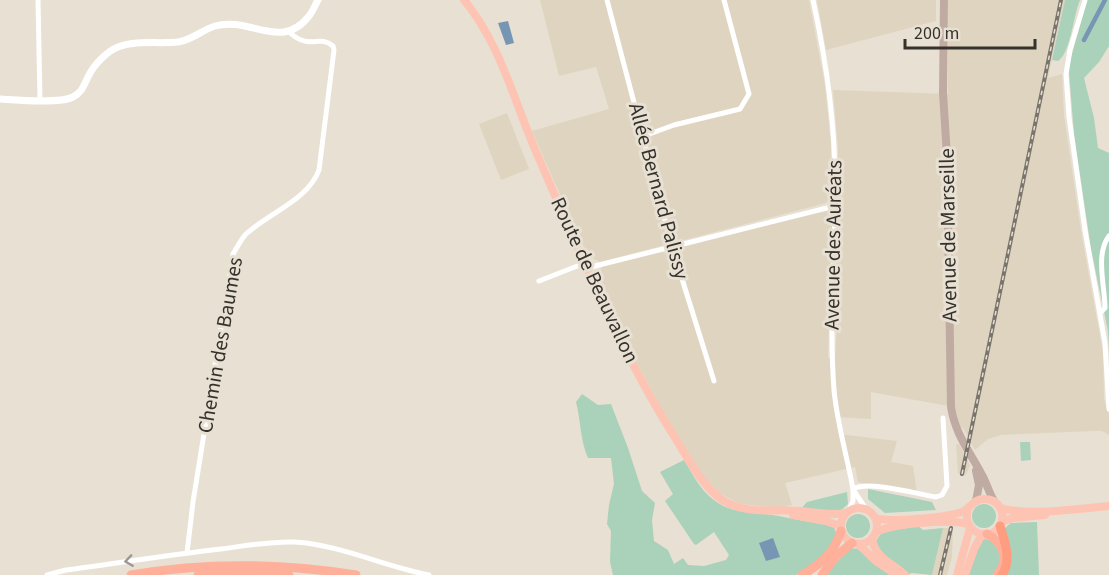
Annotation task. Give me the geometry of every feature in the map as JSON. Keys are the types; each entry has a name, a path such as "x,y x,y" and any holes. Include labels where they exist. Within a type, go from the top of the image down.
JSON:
{"highway":[{"path":"1001,524 1008,557 1008,564 1002,575"},
{"path":"802,575 829,555 837,543 841,529"},
{"path":"985,534 998,541 1003,550 1004,562 997,575"},
{"path":"822,575 836,556 855,544"},
{"path":"131,575 178,568 253,565 308,568 356,575"},
{"path":"198,575 244,573 289,575"}],"main road":[{"name":"Route de Beauvallon","path":"464,0 481,21 494,47 586,266 641,380 680,445 706,485 717,496 736,506 753,510 775,511"},
{"name":"Avenue de Marseille","path":"944,0 943,93 947,157 950,387 953,422 997,504"},
{"name":"Avenue de Marseille","path":"974,464 979,485 976,501"},
{"path":"775,511 800,511 829,515 847,512 858,507 866,509 876,518 893,520 949,514 968,509 976,501 982,499 1014,510 1109,506"},
{"path":"997,504 1002,512 1001,524"},
{"path":"957,575 969,526 968,509"},
{"path":"775,511 826,521 841,529"},
{"path":"965,575 974,549 985,534 993,532 1001,524 1017,517 1109,511"},
{"path":"847,512 841,529 843,536 897,575"},
{"path":"876,518 873,545 879,555 905,575"},
{"path":"855,544 868,542 874,535 886,528 932,523 958,522 985,534"}],"street":[{"path":"38,0 40,100"},
{"path":"0,99 67,99 83,88 95,66 117,47 129,44 185,41 205,30 223,24 241,24 274,34 289,32 305,21 318,0"},
{"name":"Allée Bernard Palissy","path":"607,0 672,247 714,381"},
{"path":"644,136 674,125 740,109 749,94 724,0"},
{"name":"Avenue des Auréats","path":"813,0 832,116 835,206 833,379 835,401 853,489 853,501 847,512"},
{"path":"1085,0 1072,41 1066,74 1069,117 1084,230 1105,343 1109,409"},
{"name":"Chemin des Baumes","path":"187,553 193,502 233,254 244,236 303,192 315,181 319,170 334,50 333,46 326,41 308,43 289,32"},
{"path":"539,281 586,266 835,206"},
{"path":"1101,312 1105,308 1104,244 1109,236"},
{"path":"853,489 873,487 936,497 942,495 947,486 943,418"},
{"name":"Avenue des Auréats","path":"853,489 866,509"},
{"path":"47,575 66,570 187,553 293,542 320,545 406,571 429,575"}],"shaded area":[{"path":"540,0 809,0 825,85 831,145 830,198 826,203 600,262 590,257 580,240 532,131 609,109 596,67 559,76"},
{"path":"817,0 936,0 936,21 826,50"},
{"path":"948,0 1065,0 1048,78 1062,74 1064,115 1081,231 1103,353 1104,399 1109,415 1109,435 1102,431 1094,431 1001,435 988,439 975,450 963,428 959,427 954,407 871,392 871,419 836,417 839,434 897,441 891,462 913,466 917,493 858,482 855,467 785,483 792,505 777,508 740,504 721,494 706,481 665,415 626,343 609,305 600,278 600,270 603,266 662,252 671,254 674,257 716,380 678,257 680,248 838,208 838,147 833,90 948,94","holes":["837,325 835,358 828,358 829,326"]},
{"path":"507,113 529,169 501,180 479,124"},
{"path":"956,444 959,444 970,465 966,475 958,474"},
{"path":"943,528 953,528 952,557 947,575 932,575"}],"green space":[{"path":"1065,0 1080,0 1069,42 1058,61 1052,60"},
{"path":"1087,0 1109,0 1109,46 1099,62 1084,78 1094,118 1098,148 1109,153 1109,351 1108,331 1091,249 1074,134 1069,72"},
{"path":"582,394 598,405 611,404 642,491 655,503 652,520 654,541 668,550 674,564 683,558 688,565 704,566 726,560 729,555 714,532 696,545 694,544 665,501 673,494 660,472 684,460 704,491 716,502 742,512 779,516 834,527 837,535 822,558 796,575 613,575 610,562 611,531 607,524 614,484 611,458 588,458 583,444 576,402"},
{"path":"1020,442 1030,442 1031,460 1021,461"},
{"path":"868,489 932,502 936,510 885,513 868,499"},
{"path":"847,492 848,504 839,512 801,509 807,502"},
{"path":"984,504 993,507 996,516 993,525 984,528 975,525 972,516 975,507"},
{"path":"858,514 867,517 870,526 867,535 858,538 849,535 846,526 849,517"},
{"path":"1037,522 1039,575 1005,575 1005,528 1011,523"},
{"path":"918,526 923,530 943,528 932,575 912,573 907,575 881,553 876,541 882,532"},
{"path":"984,539 994,541 1002,560 994,575 967,575 981,541"},
{"path":"850,548 858,549 894,575 825,575"}],"water":[{"path":"508,21 514,43 506,45 498,23"},
{"path":"773,538 780,557 766,561 759,543"}],"waterway":[{"path":"1084,40 1105,0"}],"railway":[{"path":"962,474 1061,0"},
{"path":"940,575 951,528"}]}
